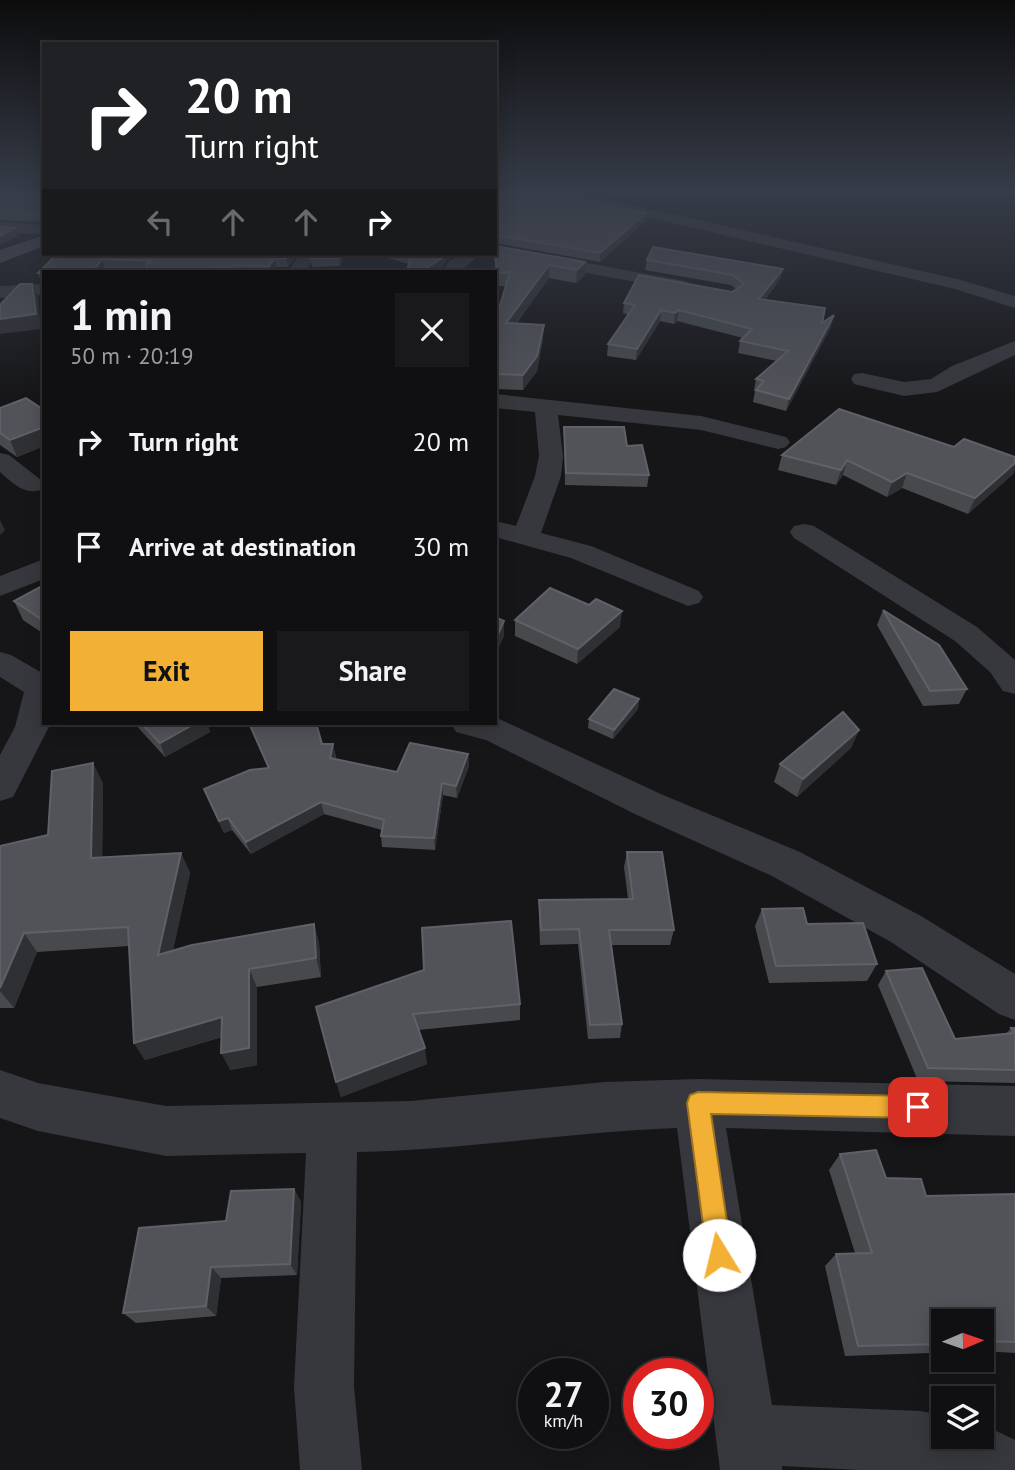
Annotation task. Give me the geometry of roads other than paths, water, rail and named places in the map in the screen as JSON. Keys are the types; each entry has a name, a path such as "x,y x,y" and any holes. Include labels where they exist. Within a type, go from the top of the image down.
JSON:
{"street":[{"path":"559,263 705,289"},
{"path":"869,263 1015,302"},
{"path":"0,292 42,289"},
{"path":"862,379 904,389 937,385 960,371 1015,347"},
{"path":"497,401 701,424 778,442"},
{"path":"527,537 548,476 551,456 546,406"},
{"path":"0,460 32,485"},
{"path":"497,530 580,552 688,597"},
{"path":"804,532 965,634 1001,664 1015,683"},
{"path":"0,587 42,570"},
{"path":"0,663 41,687 40,708 36,719 0,787"},
{"path":"476,725 496,730 650,805 786,864 906,929 1015,999"},
{"path":"0,1094 38,1107 166,1131 411,1126 605,1106 698,1103 1015,1111"},
{"path":"698,1103 749,1452 920,1442 970,1450 1008,1470"},
{"path":"331,1470 324,1387 332,1129"}]}
